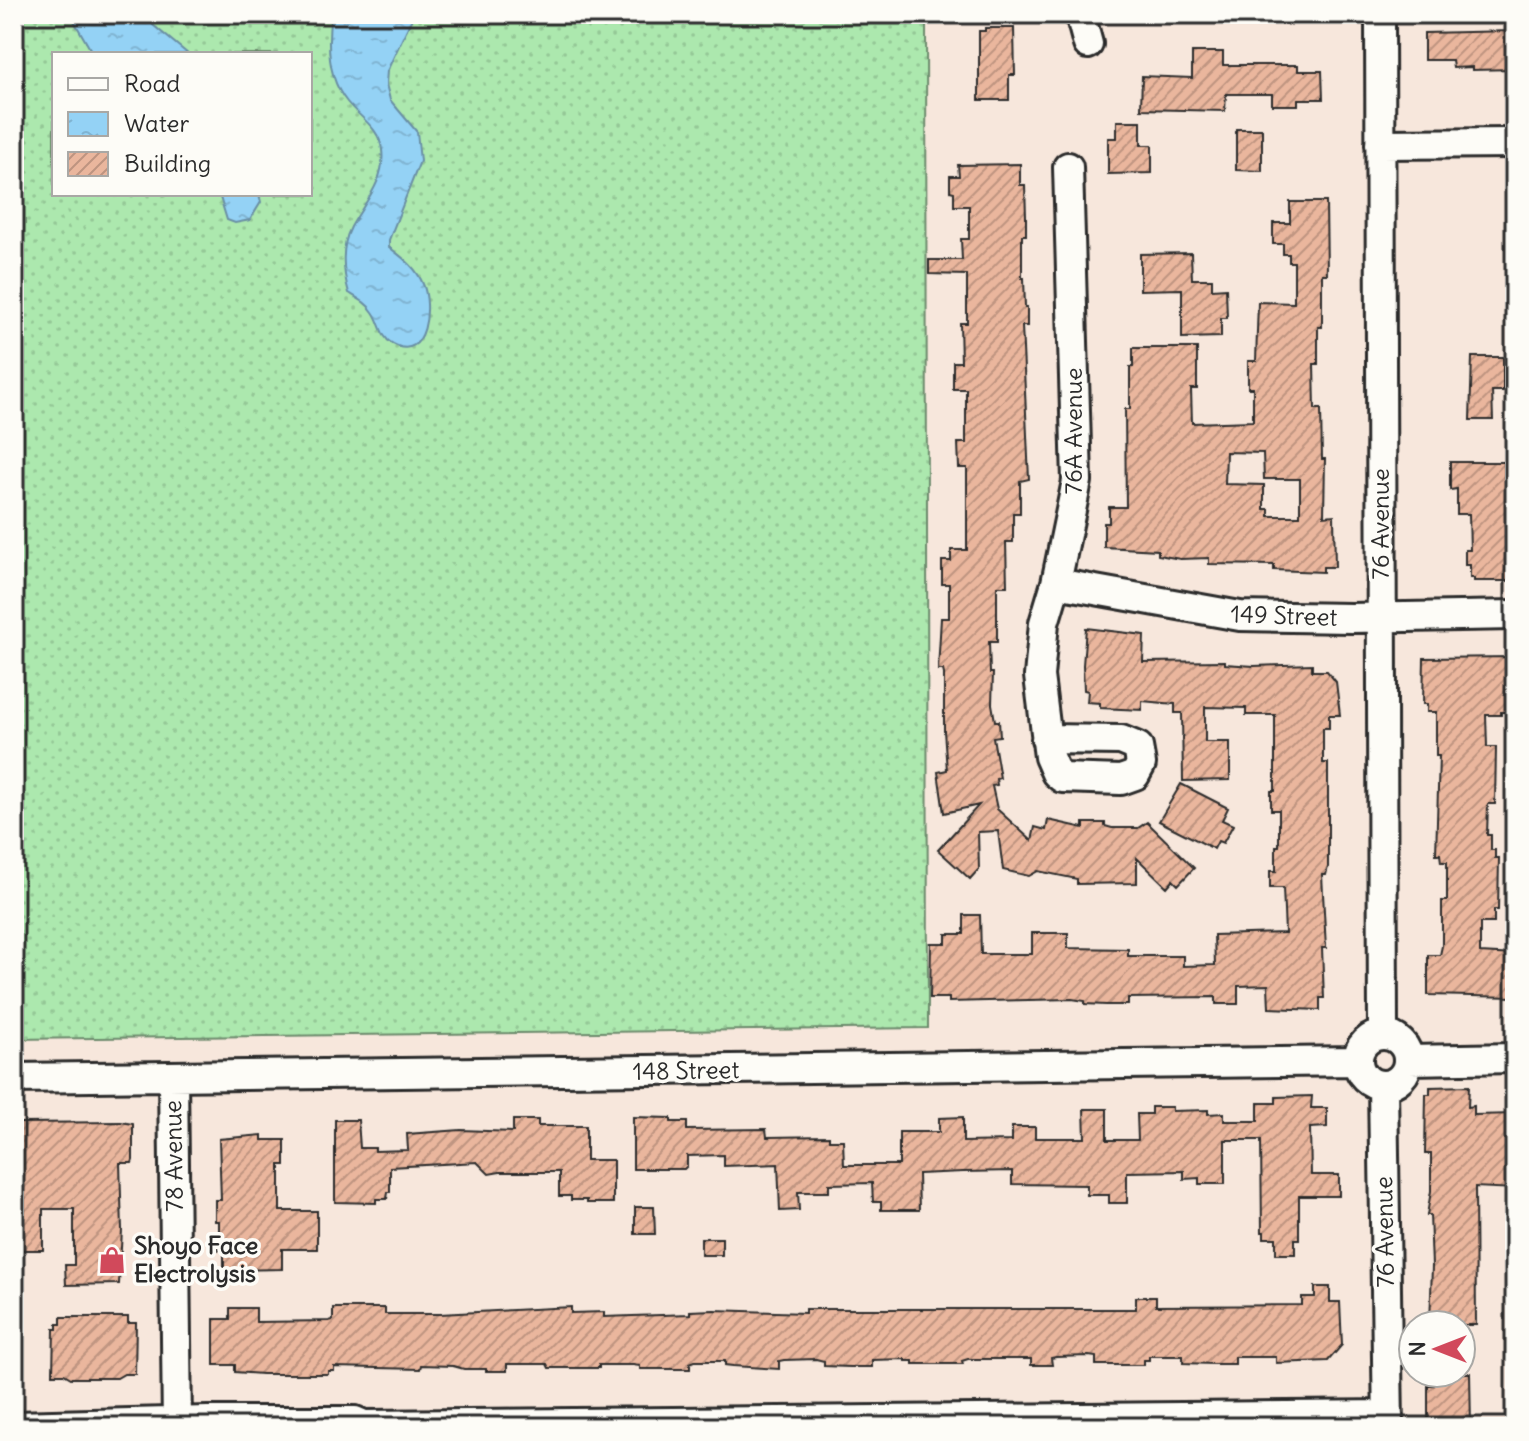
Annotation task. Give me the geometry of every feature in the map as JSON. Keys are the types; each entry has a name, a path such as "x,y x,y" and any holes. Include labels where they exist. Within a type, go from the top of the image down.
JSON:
{"street":[{"path":"1080,14 1088,44"},
{"name":"76 Avenue","path":"1380,14 1383,1034"},
{"path":"1380,144 1515,143"},
{"name":"76A Avenue","path":"1046,739 1039,688 1044,623 1056,583 1077,481 1068,167"},
{"name":"149 Street","path":"1056,583 1240,616 1382,618 1515,615"},
{"path":"1383,1034 1398,1039 1404,1045 1409,1060 1401,1078 1383,1085 1365,1078 1357,1061 1365,1042 1383,1034"},
{"path":"1409,1060 1515,1058"},
{"name":"148 Street","path":"14,1078 1357,1061"},
{"name":"78 Avenue","path":"173,1076 177,1425"},
{"name":"76 Avenue","path":"1383,1085 1388,1421"},
{"path":"14,1426 177,1425 208,1421 355,1421 364,1425 380,1425 1388,1421"}],"green space":[{"path":"14,14 926,14 928,1028 14,1039"}],"water":[{"path":"70,14 147,14 153,25 186,52 92,52"},
{"path":"331,14 414,14 387,71 386,84 390,100 417,132 420,161 389,240 389,247 417,273 426,293 424,329 414,345 405,348 386,338 373,312 349,293 347,285 345,243 381,171 382,150 373,129 340,93 332,71 329,48"},
{"path":"220,196 260,196 261,202 250,220 235,223 227,220"}],"building":[{"path":"985,28 1014,28 1015,75 1009,75 1009,100 979,100 979,31 985,31"},
{"path":"1513,31 1514,69 1472,70 1472,67 1453,68 1452,60 1424,60 1424,33"},
{"path":"1192,52 1223,52 1223,65 1298,65 1298,71 1322,71 1323,99 1298,99 1298,105 1272,105 1272,94 1226,94 1225,111 1141,109 1142,76 1192,78"},
{"path":"1117,121 1141,121 1141,145 1152,145 1152,173 1108,174 1108,138 1117,138"},
{"path":"1236,129 1262,129 1262,171 1236,170"},
{"path":"1020,164 1020,185 1025,185 1026,217 1026,235 1022,235 1022,278 1027,326 1022,326 1029,479 1020,481 1020,513 1013,513 1013,542 1006,542 1007,586 997,586 997,642 989,642 990,673 993,673 992,704 995,721 999,721 1000,736 993,737 1000,778 996,779 997,785 992,786 997,809 1032,841 1035,827 1046,830 1048,820 1084,828 1084,823 1105,823 1105,826 1112,828 1138,828 1147,822 1194,868 1178,885 1173,880 1167,887 1137,858 1137,883 1077,884 1077,879 1038,871 1029,876 1003,870 998,831 978,832 979,869 970,879 938,850 979,805 944,813 938,772 947,770 944,674 943,670 938,670 941,618 949,618 949,584 942,584 942,561 951,561 951,550 967,550 967,468 959,468 958,443 966,443 966,389 953,389 953,362 961,362 960,323 967,323 967,275 929,274 929,260 962,260 961,239 969,239 969,206 954,206 954,192 950,191 950,176 959,176 958,165"},
{"path":"1290,202 1326,202 1327,274 1322,274 1322,327 1318,327 1318,364 1314,364 1315,409 1321,409 1322,459 1325,459 1324,516 1334,515 1335,567 1323,567 1323,572 1274,570 1274,565 1209,564 1209,558 1180,559 1158,555 1158,550 1104,547 1104,523 1109,523 1109,507 1126,507 1125,409 1130,409 1133,348 1197,348 1197,389 1191,389 1192,423 1253,421 1253,388 1248,388 1248,361 1256,361 1258,302 1294,303 1294,262 1289,262 1289,254 1283,254 1283,244 1273,244 1273,223 1290,223","holes":["1226,452 1263,453 1264,479 1300,479 1300,516 1269,516 1269,509 1264,509 1264,485 1225,484"]},
{"path":"1191,253 1192,279 1212,279 1212,289 1226,288 1227,318 1221,318 1221,337 1182,338 1182,289 1140,290 1140,254"},
{"path":"1472,357 1503,357 1503,391 1492,391 1493,420 1470,420"},
{"path":"1450,462 1508,462 1507,547 1515,556 1509,581 1474,581 1470,578 1470,565 1465,565 1465,550 1470,550 1469,514 1457,514 1457,489 1450,490"},
{"path":"1086,628 1144,635 1143,662 1225,661 1225,664 1254,666 1312,664 1312,671 1327,671 1336,682 1340,715 1329,715 1329,728 1323,728 1323,763 1328,763 1328,867 1326,875 1322,875 1326,948 1322,948 1324,998 1320,998 1320,1010 1269,1008 1268,985 1238,986 1238,1004 1216,1004 1216,997 1128,998 1128,1005 1085,1004 1085,1001 1072,999 949,1002 949,998 930,998 931,943 946,943 946,934 964,934 964,915 980,915 981,954 1032,954 1032,933 1068,933 1068,948 1128,949 1128,956 1183,956 1183,966 1215,965 1214,935 1285,933 1283,888 1270,888 1270,871 1276,871 1276,846 1279,846 1279,810 1271,810 1271,791 1275,791 1275,715 1246,715 1246,708 1205,707 1205,742 1230,742 1230,780 1183,781 1182,713 1175,713 1175,704 1142,701 1142,710 1100,708 1100,703 1087,702 1083,665"},
{"path":"1513,657 1515,706 1511,706 1511,712 1486,715 1487,747 1496,747 1495,804 1488,804 1487,835 1491,835 1491,850 1495,850 1495,858 1499,858 1498,910 1494,910 1494,923 1480,923 1480,953 1515,955 1515,997 1428,995 1428,955 1440,955 1442,946 1442,901 1447,901 1447,862 1441,862 1440,854 1436,854 1439,756 1436,756 1436,712 1427,712 1427,704 1423,704 1424,658"},
{"path":"1181,784 1228,808 1222,820 1233,825 1223,843 1218,841 1214,849 1159,821"},
{"path":"1469,1086 1468,1107 1474,1106 1474,1115 1515,1114 1515,1189 1475,1187 1476,1309 1431,1309 1432,1266 1430,1215 1427,1215 1431,1191 1431,1154 1425,1154 1426,1094 1430,1094 1430,1087"},
{"path":"1312,1096 1311,1108 1327,1108 1327,1127 1310,1128 1311,1175 1339,1175 1339,1196 1299,1196 1299,1239 1295,1239 1295,1254 1276,1254 1276,1238 1264,1238 1262,1232 1261,1140 1225,1140 1225,1184 1199,1184 1199,1178 1184,1179 1184,1171 1127,1172 1127,1203 1109,1203 1109,1195 1087,1195 1087,1185 1012,1184 1012,1171 963,1172 918,1174 919,1210 881,1210 881,1202 873,1202 872,1183 829,1184 829,1192 798,1192 799,1210 780,1211 778,1164 724,1166 724,1155 687,1156 684,1169 633,1169 633,1117 671,1118 671,1122 687,1122 687,1130 766,1129 767,1137 829,1136 829,1140 843,1140 844,1165 899,1165 899,1132 939,1132 939,1118 963,1117 963,1142 1012,1141 1012,1127 1035,1127 1035,1138 1085,1138 1084,1109 1107,1109 1107,1140 1138,1140 1137,1114 1151,1114 1151,1107 1172,1107 1172,1111 1208,1110 1208,1114 1224,1113 1224,1121 1258,1121 1258,1103 1276,1103 1276,1097"},
{"path":"335,1120 358,1120 360,1148 375,1148 375,1151 408,1150 407,1134 461,1130 513,1132 513,1120 538,1120 538,1126 586,1126 586,1160 613,1160 613,1203 587,1203 587,1200 571,1200 571,1196 559,1196 559,1172 489,1174 477,1162 390,1167 387,1199 376,1199 376,1203 335,1202"},
{"path":"20,1123 133,1124 133,1160 132,1163 120,1163 122,1230 119,1284 66,1285 65,1265 74,1265 74,1209 43,1209 43,1250 14,1250 14,1198 18,1198"},
{"path":"262,1135 262,1140 285,1140 285,1165 280,1165 280,1211 317,1211 317,1249 282,1249 282,1269 224,1270 224,1250 219,1250 219,1221 215,1221 215,1200 221,1200 219,1139"},
{"path":"635,1207 654,1207 655,1234 635,1234"},
{"path":"701,1238 722,1238 722,1255 701,1255"},
{"path":"1315,1287 1330,1287 1330,1302 1340,1302 1342,1345 1328,1361 1276,1363 1276,1357 1235,1357 1235,1364 1214,1364 1183,1363 1183,1356 1149,1356 1149,1360 1144,1360 1144,1365 1096,1365 1096,1357 1089,1356 1051,1358 1052,1365 1031,1365 1031,1359 968,1359 962,1361 963,1364 913,1364 913,1361 905,1359 872,1360 872,1367 850,1367 824,1366 824,1361 816,1359 779,1361 779,1369 725,1365 725,1361 695,1361 690,1363 690,1369 640,1369 640,1366 633,1365 549,1368 547,1364 507,1364 507,1371 486,1371 421,1365 420,1369 334,1367 334,1371 328,1371 328,1374 235,1372 235,1365 214,1365 214,1319 230,1319 230,1308 256,1308 256,1322 329,1321 333,1320 333,1308 385,1308 385,1314 440,1314 571,1307 571,1313 604,1312 604,1317 690,1314 690,1311 714,1310 805,1313 805,1309 1136,1309 1136,1297 1156,1297 1156,1306 1302,1305 1302,1297 1315,1297"},
{"path":"61,1317 128,1317 128,1323 136,1323 135,1374 117,1378 71,1378 53,1374 54,1329 61,1324"},
{"path":"1428,1389 1470,1389 1471,1427 1428,1427"}],"place":[{"name":"Shoyo Face Electrolysis","path":"112,1260"}]}
